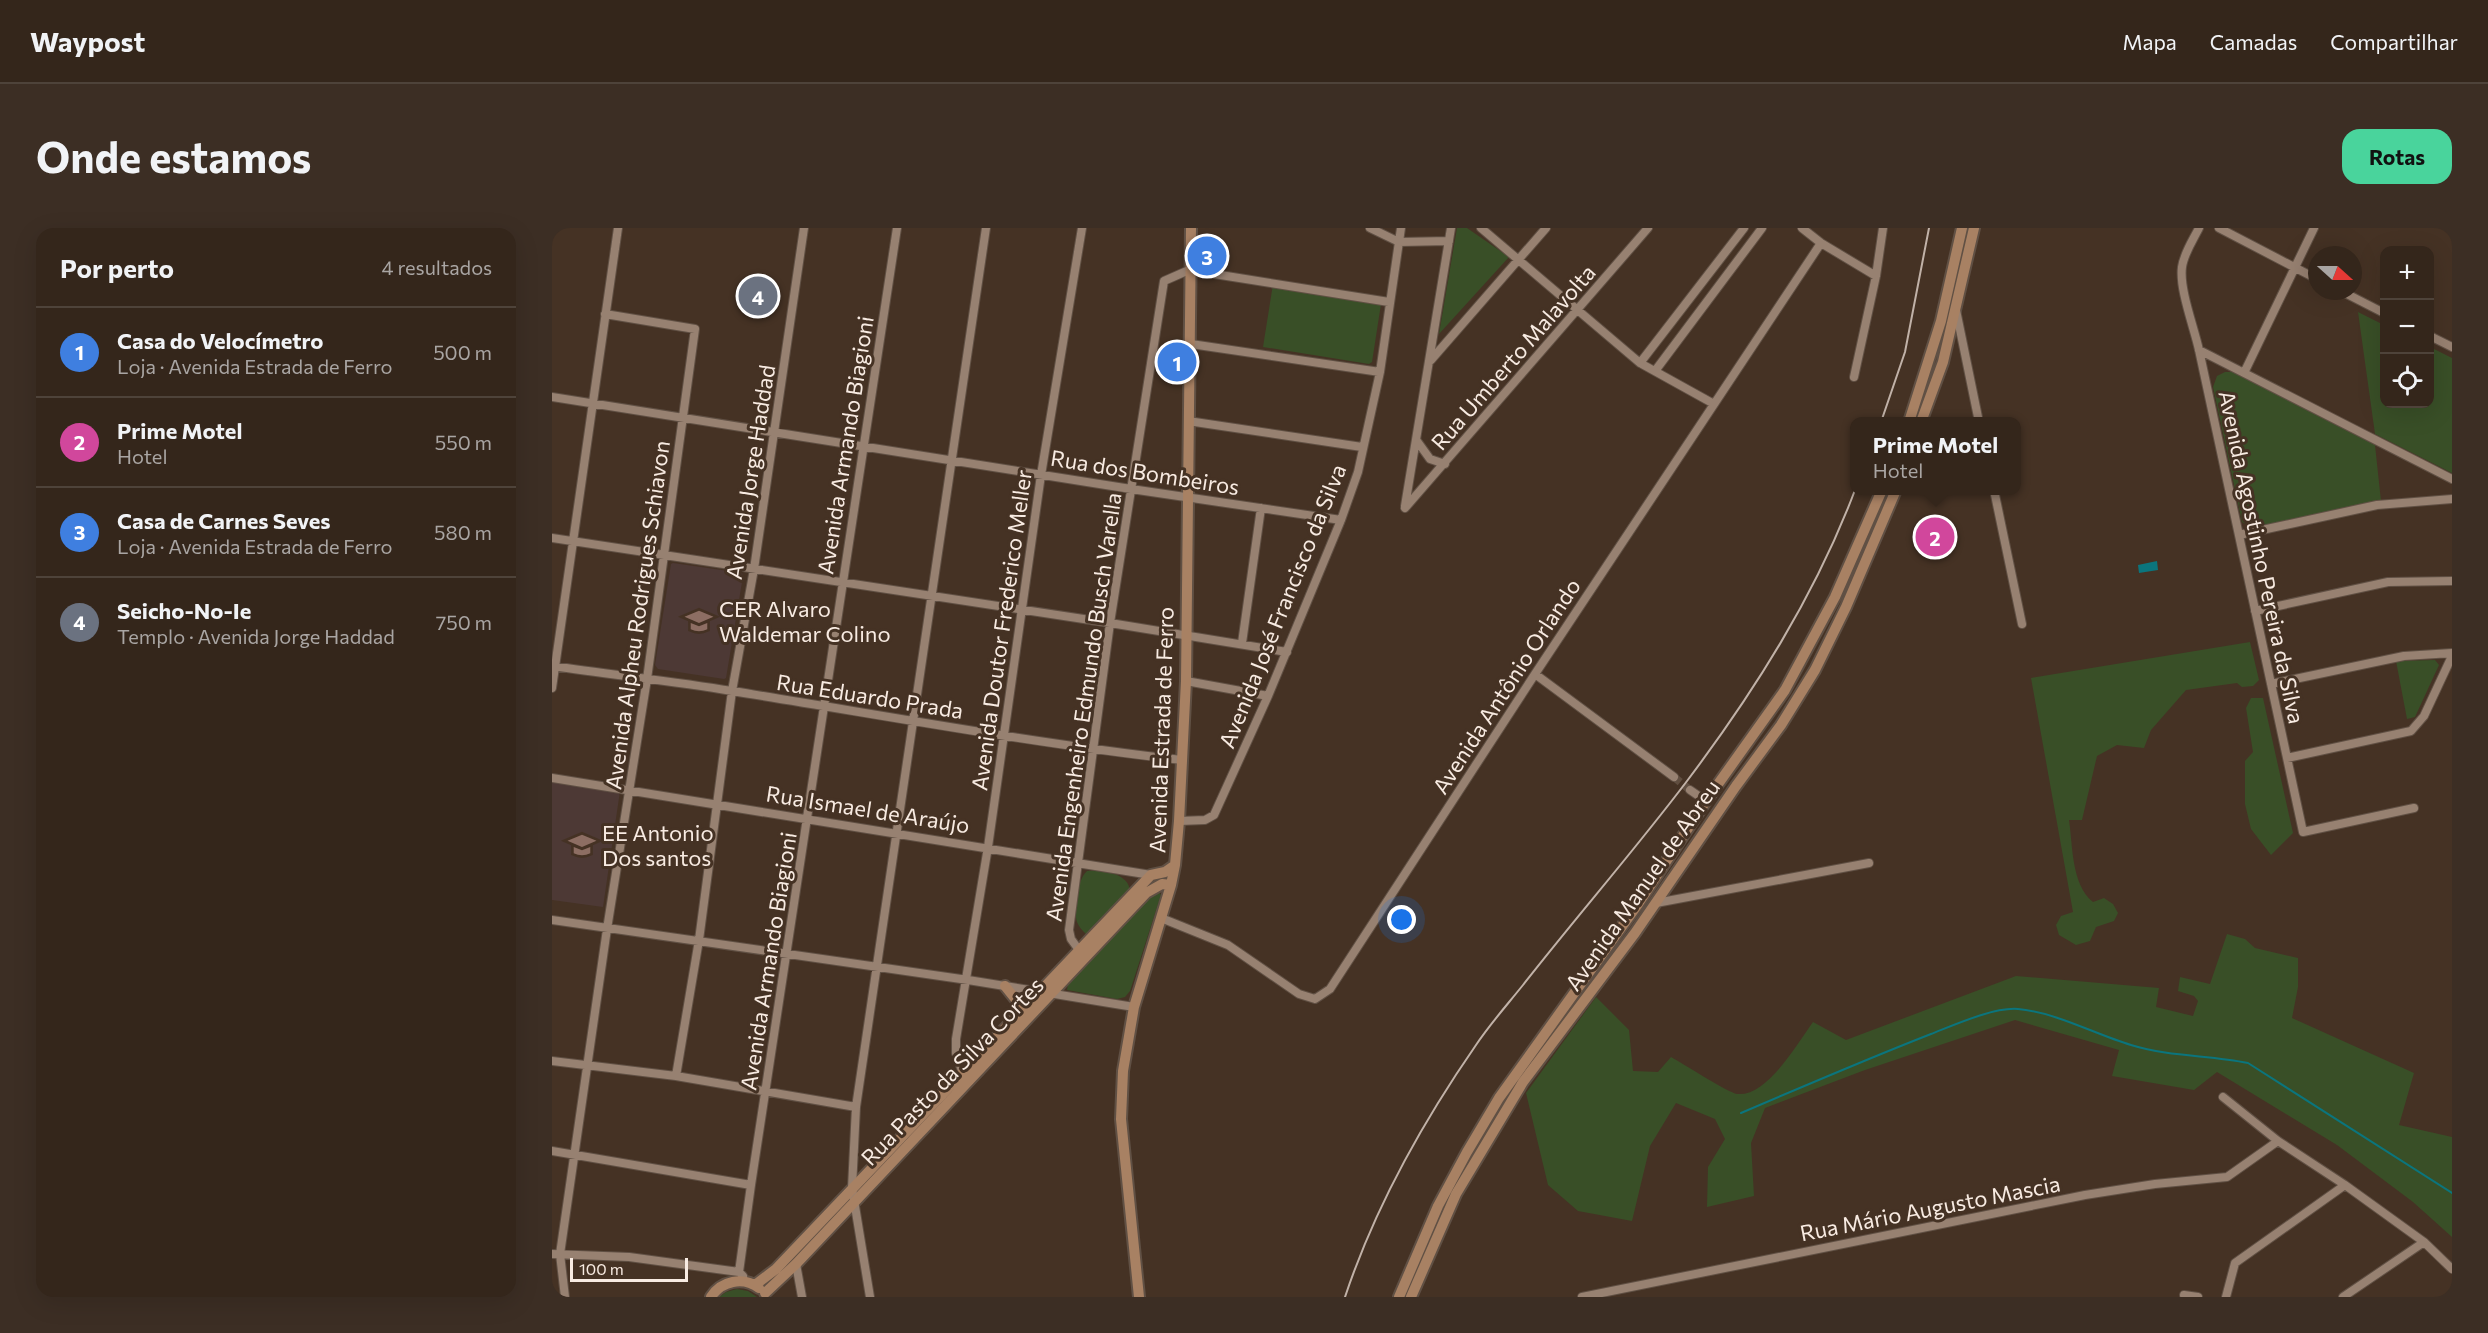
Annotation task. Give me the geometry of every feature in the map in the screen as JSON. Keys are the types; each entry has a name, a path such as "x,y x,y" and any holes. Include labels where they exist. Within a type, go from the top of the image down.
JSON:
{"street":[{"path":"552,688 575,541 592,404 618,228"},
{"name":"Avenida Jorge Haddad","path":"676,1076 699,940 732,691 754,569 804,228"},
{"name":"Avenida Armando Biagioni","path":"739,1272 897,228"},
{"path":"870,1297 853,1202 856,1107 875,966 933,597 951,459 986,228"},
{"name":"Avenida Doutor Frederico Meller","path":"962,1071 956,1053 956,1039 968,980 1041,475 1082,228"},
{"name":"Avenida Estrada de Ferro","path":"1139,1297 1121,1119 1123,1071 1134,1007 1171,885 1179,821 1186,681 1191,228"},
{"path":"1370,228 1399,242 1449,241"},
{"name":"Avenida José Francisco da Silva","path":"1179,821 1205,820 1214,815 1287,652 1341,520 1358,472 1380,372 1401,228"},
{"path":"1444,464 1430,459 1417,441 1451,228"},
{"path":"1481,228 1640,363 1714,404"},
{"path":"1431,360 1546,228"},
{"name":"Rua Umberto Malavolta","path":"1417,441 1405,508 1648,228"},
{"path":"1640,363 1744,228"},
{"path":"1655,371 1762,228"},
{"path":"1802,228 1821,243 1876,276"},
{"path":"1854,377 1884,228"},
{"path":"1911,417 1941,321 1962,228"},
{"path":"1923,417 1943,362 1974,228"},
{"name":"Avenida Agostinho Pereira da Silva","path":"2199,228 2186,254 2182,269 2184,291 2199,350 2303,832 2414,808"},
{"path":"2219,228 2308,275"},
{"path":"2244,373 2314,228"},
{"name":"Avenida Antônio Orlando","path":"1161,918 1228,945 1299,994 1316,999 1330,989 1535,674 1821,243"},
{"path":"1189,270 1389,302"},
{"name":"Avenida Engenheiro Edmundo Busch Varella","path":"1079,950 1071,939 1069,930 1110,623 1164,281 1189,270"},
{"path":"2359,300 2380,310"},
{"path":"1956,308 1978,417"},
{"name":"Avenida Alpheu Rodrigues Schiavon","path":"565,1297 556,1254 575,1154 607,929 647,679 696,329 605,314"},
{"path":"2434,338 2452,347"},
{"path":"1191,344 1380,372"},
{"path":"2199,350 2452,479"},
{"name":"Rua dos Bombeiros","path":"552,398 1341,520"},
{"path":"1188,421 1362,447"},
{"name":"Avenida Manuel de Abreu","path":"1399,1297 1438,1206 1494,1107 1638,904 1706,801 1785,690 1835,597 1880,495"},
{"name":"Avenida Manuel de Abreu","path":"1411,1297 1456,1194 1523,1082 1656,903 1781,725 1815,670 1846,607 1894,495"},
{"path":"1995,495 2022,624"},
{"path":"2239,535 2377,505 2452,499"},
{"path":"1242,644 1261,508"},
{"path":"552,538 1287,652"},
{"path":"2255,611 2388,582 2452,581"},
{"path":"2271,684 2404,657 2452,654 2424,716 2411,731 2287,758"},
{"name":"Rua Eduardo Prada","path":"554,667 732,691 823,708 1093,750 1182,760"},
{"path":"1535,674 1674,777"},
{"path":"1186,681 1268,696"},
{"name":"Rua Ismael de Araújo","path":"552,778 1151,875"},
{"path":"1690,790 1706,801"},
{"path":"1656,903 1869,863"},
{"path":"1151,875 1165,872 1175,865"},
{"name":"Rua Pasto da Silva Cortes","path":"752,1284 776,1269 1151,875"},
{"name":"Rua Pasto da Silva Cortes","path":"766,1295 1146,893 1162,884 1171,885"},
{"path":"552,920 875,966 1134,1007"},
{"path":"1005,986 1017,1001 1020,1013"},
{"path":"552,1060 676,1076 856,1107"},
{"path":"2223,1097 2278,1141 2345,1185 2424,1242 2452,1269"},
{"name":"Rua Mário Augusto Mascia","path":"1582,1297 2085,1195 2155,1184 2227,1178 2278,1141"},
{"path":"552,1151 751,1185"},
{"path":"2226,1297 2235,1263 2345,1185"},
{"path":"2343,1297 2424,1242"},
{"path":"556,1254 630,1257 739,1272 766,1295"},
{"path":"796,1264 802,1297"},
{"path":"720,1287 723,1270"},
{"path":"711,1297 720,1287 730,1282 752,1284"},
{"path":"2184,1295 2198,1297"}],"shaded area":[{"name":"CER Alvaro Waldemar Colino","path":"673,563 742,573 726,678 724,679 658,669 655,665"},
{"name":"EE Antonio Dos santos","path":"552,782 620,791 603,907 552,900"}],"green space":[{"path":"1457,228 1467,228 1509,257 1439,334"},
{"path":"1273,284 1381,304 1372,362 1369,364 1263,347"},
{"path":"2358,312 2380,323 2380,408 2434,408 2434,349 2452,358 2452,473 2375,434"},
{"path":"2225,372 2232,372 2375,445 2381,501 2253,528 2242,522 2213,387 2217,376"},
{"path":"2250,642 2259,680 2253,686 2242,687 2237,683 2186,690 2151,730 2144,748 2117,745 2097,756 2082,820 2069,820 2073,853 2077,875 2086,894 2093,902 2104,898 2113,904 2118,913 2114,921 2096,927 2090,941 2076,945 2059,935 2056,925 2061,916 2073,912 2031,678"},
{"path":"2435,660 2439,665 2415,717 2407,719 2396,661"},
{"path":"2251,698 2263,698 2293,833 2271,855 2251,829 2245,804 2245,761 2253,752 2246,708"},
{"path":"1087,871 1107,872 1120,876 1125,880 1130,891 1090,933 1086,934 1077,922 1075,910 1078,888"},
{"path":"1158,891 1161,895 1130,991 1125,997 1117,999 1067,990 1068,984 1137,910"},
{"path":"2227,934 2245,939 2255,948 2298,958 2298,987 2292,1018 2414,1073 2399,1125 2452,1137 2452,1237 2413,1202 2337,1145 2217,1072 2194,1090 2112,1076 2119,1050 2015,1020 1865,1070 1765,1108 1751,1143 1754,1196 1707,1207 1708,1167 1725,1139 1715,1119 1676,1103 1650,1146 1632,1221 1578,1211 1548,1185 1526,1093 1596,997 1629,1030 1633,1071 1658,1072 1671,1057 1732,1092 1748,1093 1770,1078 1790,1055 1813,1022 1846,1040 2016,976 2159,988 2156,1007 2193,1016 2198,1001 2194,996 2178,991 2180,977 2210,984"},
{"path":"737,1289 748,1291 757,1297 719,1297"}],"water":[{"path":"2157,561 2158,570 2139,573 2138,565"}],"waterway":[{"path":"1741,1113 1962,1022 1998,1011 2018,1009 2033,1011 2076,1024 2146,1049 2248,1063 2452,1193"}],"tunnel":[{"path":"1674,777 1690,790"}],"railway":[{"path":"1883,417 1905,352 1929,228"},
{"path":"1345,1297 1385,1198 1401,1166 1456,1075 1487,1030 1667,807 1736,713 1802,605 1853,495"}],"place":[{"name":"Casa de Carnes Seves","path":"1207,256"},
{"name":"Seicho-No-Ie","path":"758,296"},
{"name":"Casa do Velocímetro","path":"1177,362"},
{"name":"Prime Motel","path":"1935,537"},
{"name":"CER Alvaro Waldemar Colino","path":"699,621"},
{"name":"EE Antonio Dos santos","path":"582,845"}]}
